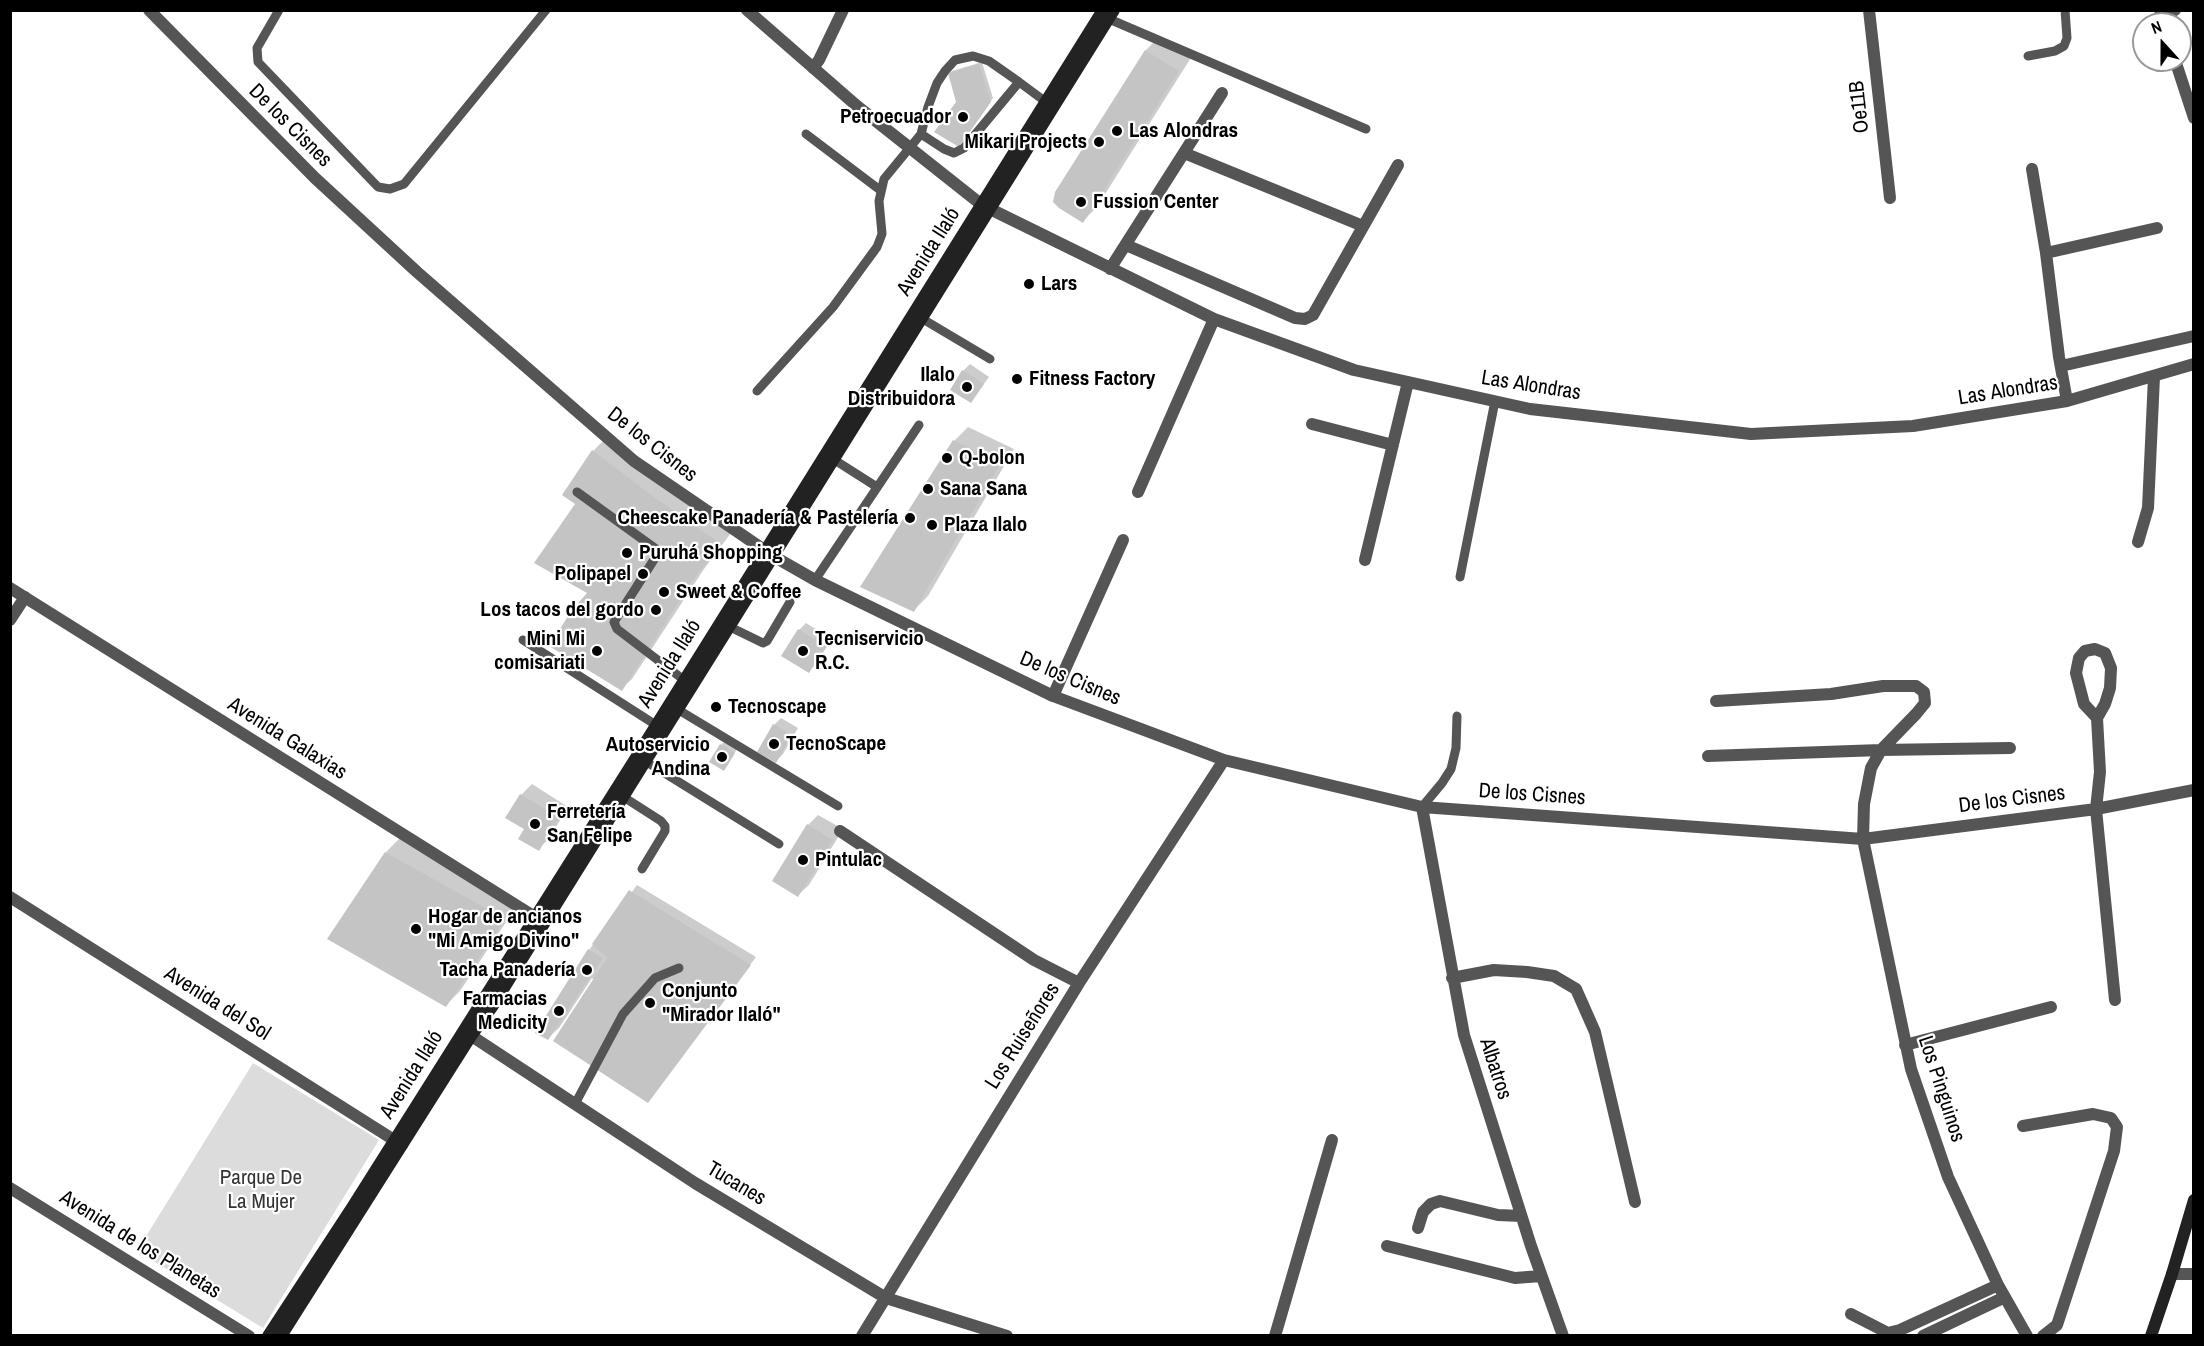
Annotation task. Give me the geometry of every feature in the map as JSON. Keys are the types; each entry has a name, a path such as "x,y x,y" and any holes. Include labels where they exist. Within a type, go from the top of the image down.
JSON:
{"main road":[{"name":"Avenida Ilaló","path":"281,1335 467,1033 492,1006 539,920 684,680 833,459 921,318 1046,102 1108,13"},
{"name":"Avenida Ilaló","path":"539,920 645,761 728,626 769,554 1108,13"},
{"name":"Avenida Ilaló","path":"268,1335 398,1142"},
{"path":"2151,1335 2172,1274 2193,1200"}],"street":[{"name":"De los Cisnes","path":"149,10 315,178 443,294 634,461 769,554 815,580 1053,696 1224,760 1422,807 1863,839 2096,809 2193,790"},
{"name":"Las Alondras","path":"747,10 857,106 986,208 1214,319 1354,370 1530,409 1751,434 1913,426 2067,401 2193,364"},
{"path":"813,68 843,10"},
{"name":"Oe11B","path":"1869,10 1890,198"},
{"path":"2179,72 2193,118"},
{"path":"1110,269 1222,93"},
{"path":"1184,153 1363,226"},
{"path":"1126,245 1295,318 1305,319 1313,315 1398,165"},
{"path":"2032,169 2067,401"},
{"path":"2046,253 2157,228"},
{"path":"1138,492 1214,319"},
{"path":"2061,366 2193,336"},
{"path":"2138,542 2148,508 2154,377"},
{"path":"1365,560 1408,382"},
{"path":"1312,424 1393,445"},
{"path":"1053,696 1123,540"},
{"name":"Avenida Galaxias","path":"10,588 539,920"},
{"path":"10,620 25,597"},
{"path":"2097,718 2084,705 2076,673 2079,658 2085,651 2095,649 2105,653 2111,668 2110,688 2097,718 2100,771 2096,809 2115,1000"},
{"path":"1716,702 1831,694 1883,686 1916,686 1924,692 1925,703 1881,750"},
{"path":"1708,756 2010,748"},
{"name":"Los Pinguinos","path":"1881,750 1871,768 1869,777 1864,804 1863,839 1905,1045 1948,1177 1998,1285 2027,1335"},
{"name":"Los Ruiseñores","path":"862,1335 1079,982 1224,760"},
{"name":"Albatros","path":"1422,807 1464,1035 1521,1216 1563,1335"},
{"path":"840,831 1034,960 1079,982"},
{"name":"Avenida del Sol","path":"10,897 398,1142"},
{"path":"1452,978 1494,970 1527,972 1554,976 1576,989 1595,1032 1635,1202"},
{"path":"1905,1045 2051,1007"},
{"name":"Tucanes","path":"467,1033 695,1183 886,1298 1007,1335"},
{"path":"2023,1126 2093,1114 2111,1118 2117,1127 2114,1151 2057,1325 2043,1335"},
{"path":"1275,1335 1332,1140"},
{"name":"Avenida de los Planetas","path":"10,1188 249,1335"},
{"path":"1418,1228 1423,1212 1431,1204 1440,1201 1498,1215 1521,1216"},
{"path":"1387,1246 1515,1278 1541,1276"},
{"path":"2172,1274 2193,1274"},
{"path":"1851,1314 1888,1333 1900,1330 1998,1285"},
{"path":"1923,1335 2005,1297"}],"lane":[{"path":"279,10 257,48 258,62 378,186 390,189 404,184 546,10"},
{"path":"2028,57 2055,51 2064,46 2067,38 2066,10"},
{"path":"1108,13 1366,129"},
{"path":"757,391 833,307 878,248 882,234 880,190 884,178 921,134 937,83 955,60 973,56 989,61 1046,102"},
{"path":"921,134 954,153 964,148 1019,82"},
{"path":"806,134 880,190"},
{"path":"921,318 990,359"},
{"path":"1460,577 1495,401"},
{"path":"815,580 919,424"},
{"path":"833,459 877,488"},
{"path":"577,492 656,549 655,558 614,622 617,629 684,680"},
{"path":"728,626 762,643 765,642 790,603"},
{"path":"523,640 656,725"},
{"path":"677,709 838,806"},
{"path":"1422,807 1451,769 1456,748 1457,716"},
{"path":"645,761 779,844"},
{"path":"622,796 655,816 665,826 665,831 642,869"},
{"path":"575,1104 623,1014 655,978 679,968"}],"green space":[{"name":"Parque De La Mujer","path":"253,1063 379,1140 263,1328 137,1251"}],"building":[{"name":"Las Alondras","path":"1145,50 1179,71 1083,223 1053,202 1055,192"},
{"name":"Petroecuador","path":"979,64 991,102 959,147 934,132 956,102 948,73"},
{"name":"Ilalo Distribuidora","path":"962,370 984,384 971,403 950,390"},
{"name":"Plaza Ilalo","path":"953,440 1001,463 914,612 860,587"},
{"name":"Puruhá Shopping","path":"592,450 721,544 690,584 622,691 549,646 572,610 587,593 534,563 575,504 562,495"},
{"name":"Tecniservicio R.C.","path":"798,629 826,646 809,673 781,656"},
{"name":"TecnoScape","path":"773,724 792,735 776,763 757,752"},
{"name":"Autoservicio Andina","path":"720,744 735,753 724,771 709,762"},
{"name":"Ferretería San Felipe","path":"520,794 559,817 539,851 518,839 524,829 505,818"},
{"name":"Pintulac","path":"807,824 833,840 798,897 772,881"},
{"name":"Hogar de ancianos \"Mi Amigo Divino\"","path":"385,852 505,919 446,1007 327,939"},
{"name":"Conjunto \"Mirador Ilaló\"","path":"629,890 751,965 648,1103 553,1041 607,958 592,944"},
{"path":"588,949 603,958 548,1040 535,1033"}],"place":[{"name":"Petroecuador","path":"963,117"},
{"name":"Las Alondras","path":"1117,131"},
{"name":"Mikari Projects","path":"1099,142"},
{"name":"Fussion Center","path":"1081,202"},
{"name":"Lars","path":"1029,284"},
{"name":"Fitness Factory","path":"1017,379"},
{"name":"Ilalo Distribuidora","path":"967,387"},
{"name":"Q-bolon","path":"947,458"},
{"name":"Sana Sana","path":"928,489"},
{"name":"Cheescake Panadería & Pastelería","path":"910,518"},
{"name":"Plaza Ilalo","path":"932,525"},
{"name":"Puruhá Shopping","path":"627,553"},
{"name":"Polipapel","path":"643,574"},
{"name":"Sweet & Coffee","path":"664,592"},
{"name":"Los tacos del gordo","path":"656,610"},
{"name":"Mini Mi comisariati","path":"597,651"},
{"name":"Tecniservicio R.C.","path":"803,651"},
{"name":"Tecnoscape","path":"716,707"},
{"name":"TecnoScape","path":"774,744"},
{"name":"Autoservicio Andina","path":"722,757"},
{"name":"Ferretería San Felipe","path":"535,824"},
{"name":"Pintulac","path":"803,860"},
{"name":"Hogar de ancianos \"Mi Amigo Divino\"","path":"416,929"},
{"name":"Tacha Panadería","path":"587,970"},
{"name":"Conjunto \"Mirador Ilaló\"","path":"650,1003"},
{"name":"Farmacias Medicity","path":"559,1011"}]}
